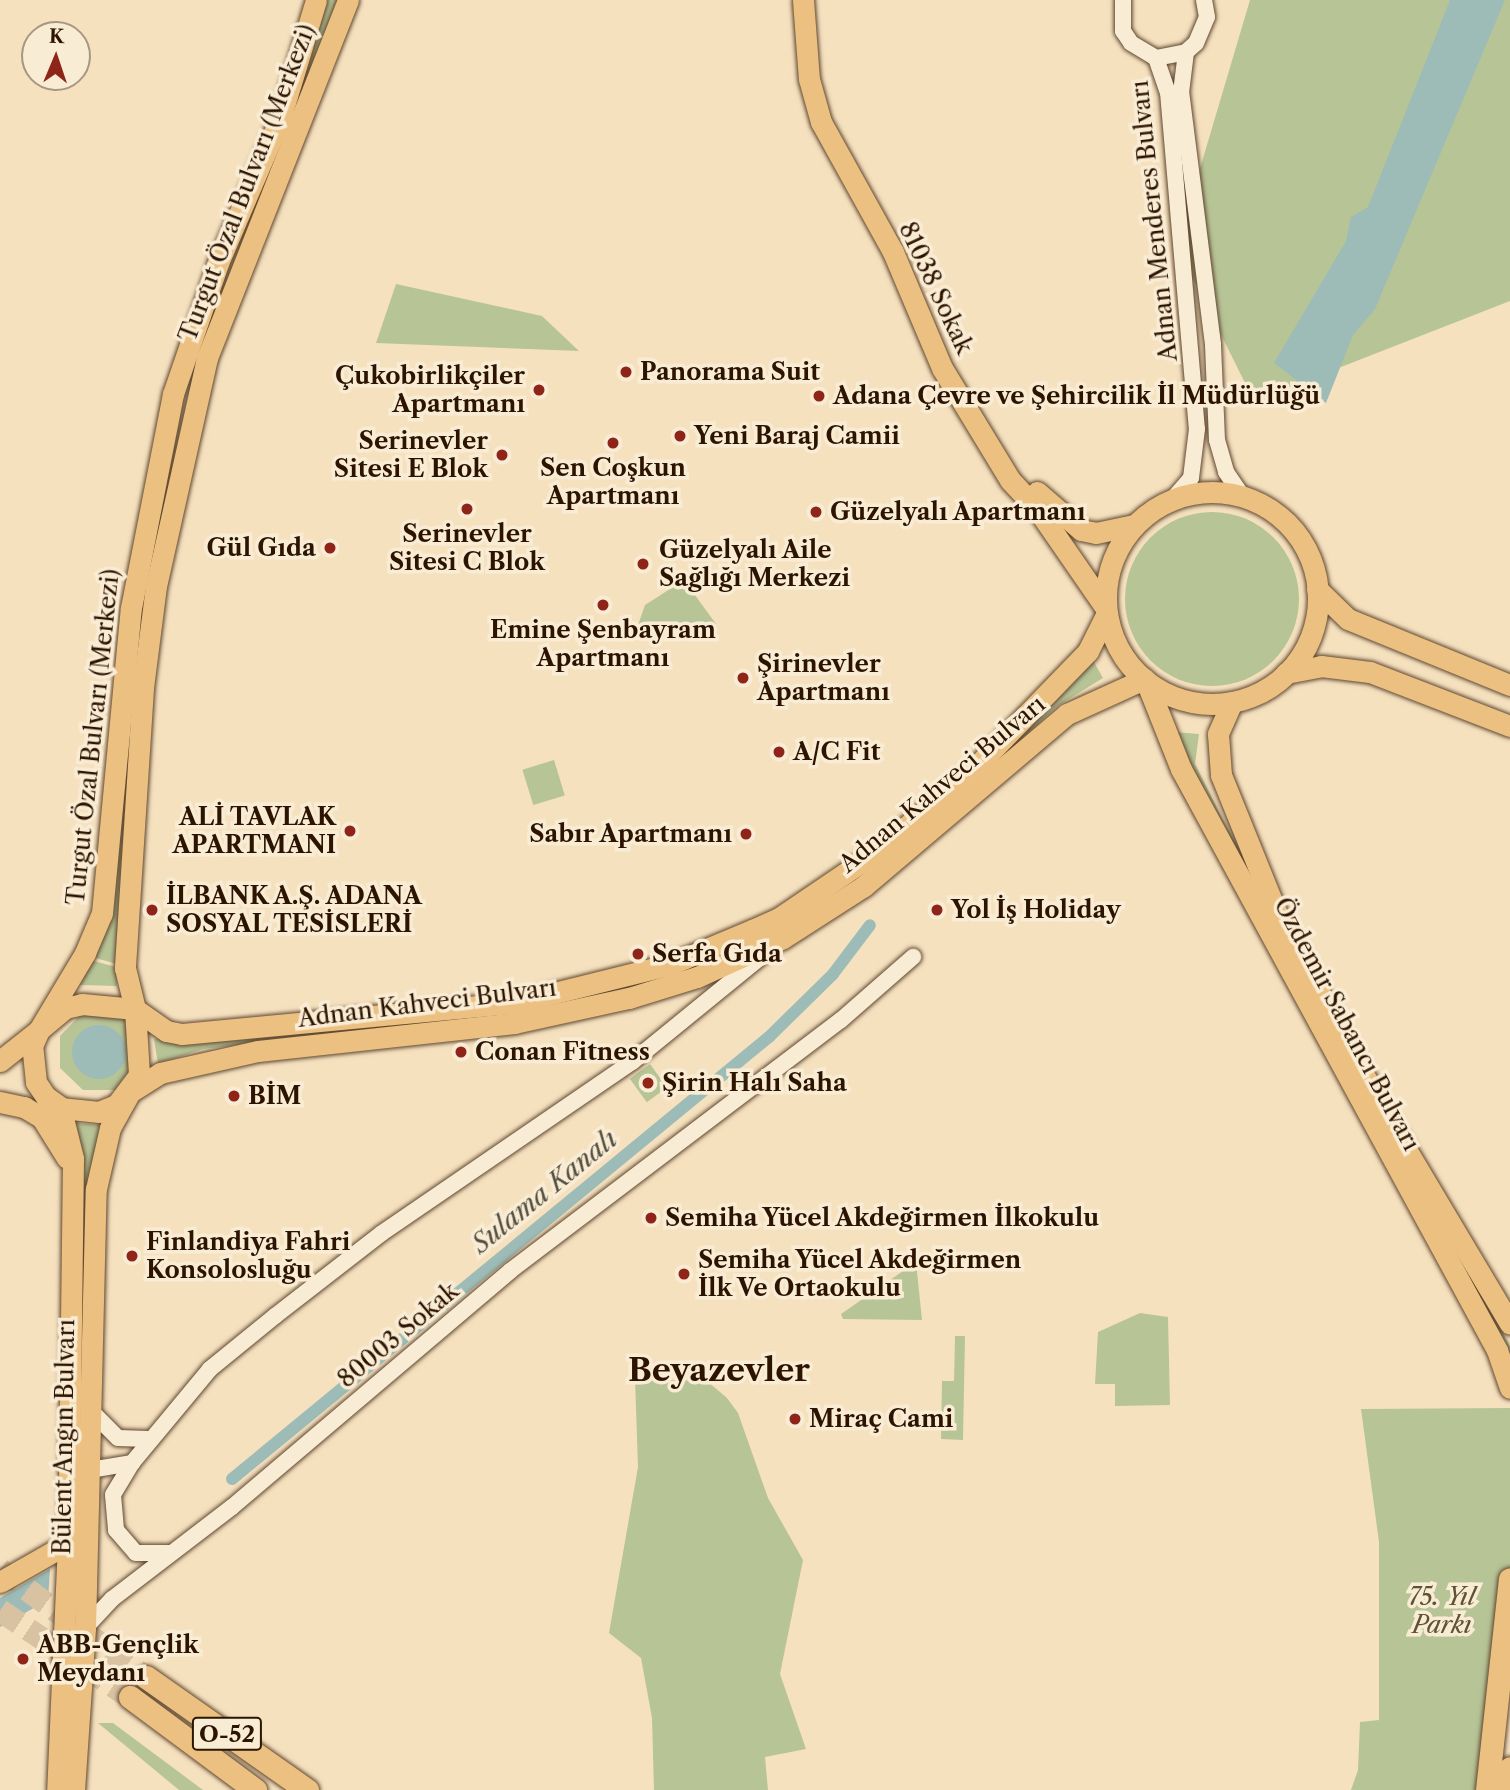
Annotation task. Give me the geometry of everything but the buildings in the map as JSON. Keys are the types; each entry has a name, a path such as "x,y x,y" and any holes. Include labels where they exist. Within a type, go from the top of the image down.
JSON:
{"highway":[{"path":"1487,1790 1510,1578"},
{"name":"O-52","path":"146,1677 307,1790"},
{"name":"O-52","path":"130,1697 255,1790"},
{"path":"1507,1790 1510,1769"}],"main road":[{"name":"Turgut Özal Bulvarı (Merkezi)","path":"39,1030 53,999 85,953 104,904 128,627 173,394 218,263 281,116 316,0"},
{"name":"Turgut Özal Bulvarı (Merkezi)","path":"135,1009 125,968 143,688 156,586 174,496 206,358 348,0"},
{"name":"81038 Sokak","path":"803,0 809,79 821,122 893,253 942,368 1010,480 1038,510 1106,611"},
{"name":"81038 Sokak","path":"813,0 814,68 826,110 902,249 941,345 973,403 1030,484 1060,516 1081,530 1096,533 1135,525"},
{"path":"1212,492 1242,496 1276,513 1300,538 1317,589 1312,633 1286,673 1259,693 1232,702 1182,701 1145,680 1123,655 1106,611 1112,559 1135,525 1173,499 1212,492"},
{"path":"1317,589 1348,619 1510,685"},
{"name":"Adnan Kahveci Bulvarı","path":"135,1009 166,1031 182,1034 443,1010 566,992 717,946 779,918 876,852 931,807 1080,660 1099,636 1106,611"},
{"path":"1286,673 1321,666 1370,672 1510,726"},
{"name":"Adnan Kahveci Bulvarı","path":"130,1092 160,1073 258,1051 514,1023 629,998 697,977 783,939 900,858 1067,714 1107,692 1145,680"},
{"name":"Özdemir Sabancı Bulvarı","path":"1145,680 1181,769 1497,1350 1510,1388"},
{"name":"Özdemir Sabancı Bulvarı","path":"1232,702 1218,734 1221,775 1278,916 1385,1114 1510,1324"},
{"path":"0,1061 58,1012 82,1004 135,1009 141,1056 130,1092 99,1112 62,1108 46,1097 0,1092"},
{"path":"39,1030 31,1063 46,1097"},
{"name":"Bülent Angın Bulvarı","path":"74,1790 85,1628 96,1189 110,1128 130,1092"},
{"name":"Bülent Angın Bulvarı","path":"46,1097 64,1122 73,1169 68,1543 57,1790"},
{"path":"0,1102 24,1107 42,1118 73,1169"},
{"path":"0,1582 68,1543"}],"street":[{"name":"Adnan Menderes Bulvarı","path":"1123,0 1123,31 1136,48 1157,58 1186,52"},
{"path":"1205,1 1204,31 1186,52 1181,91 1213,345 1217,440 1226,472 1242,496"},
{"name":"Adnan Menderes Bulvarı","path":"1157,58 1168,92 1197,429 1191,478 1173,499"},
{"path":"171,1553 136,1553 116,1530 113,1495 148,1439 210,1369 382,1233 632,1062 783,939"},
{"name":"80003 Sokak","path":"85,1628 112,1599 510,1271 841,1020 913,957"},
{"path":"91,1411 118,1438 148,1439"},
{"path":"90,1470 132,1463"}],"green space":[{"path":"324,0 338,0 263,195 258,192"},
{"path":"1250,0 1510,0 1510,301 1254,401 1177,246"},
{"path":"396,284 542,316 579,351 376,343"},
{"path":"1212,512 1245,518 1274,537 1293,566 1299,599 1293,632 1274,661 1245,680 1212,686 1179,680 1150,661 1131,632 1125,599 1131,566 1150,537 1179,518"},
{"path":"155,521 160,523 117,964 92,957"},
{"path":"684,580 716,624 718,638 700,639 638,625 645,605"},
{"path":"1090,655 1103,678 1059,705 882,861 778,931 671,977 513,1016 203,1049 158,1064 154,1039 202,1040 582,996 836,886"},
{"path":"1174,732 1199,734 1195,764 1510,1346 1510,1362 1304,989"},
{"path":"554,760 565,795 533,805 522,770"},
{"path":"90,960 116,967 117,986 80,985"},
{"path":"82,1013 124,1018 131,1026 140,1056 115,1090 83,1090 60,1068 60,1036"},
{"name":"Şirin Halı Saha","path":"650,1064 667,1087 647,1102 630,1079"},
{"path":"74,1123 100,1125 87,1198 63,1772"},
{"path":"916,1262 922,1320 843,1319 841,1314"},
{"path":"1140,1313 1168,1317 1170,1405 1115,1406 1115,1384 1095,1384 1098,1332"},
{"path":"955,1336 965,1336 963,1440 941,1439 942,1381 954,1381"},
{"path":"635,1379 707,1381 727,1398 738,1413 768,1498 803,1560 780,1674 806,1749 765,1757 768,1790 654,1790 652,1718 641,1658 609,1633 638,1467"},
{"name":"75. Yıl Parkı","path":"1510,1408 1510,1579 1486,1790 1351,1790 1358,1770 1360,1722 1379,1720 1379,1542 1361,1409"},
{"path":"98,1723 113,1723 203,1790 179,1790"}],"water":[{"path":"1450,0 1505,0 1375,309 1353,335 1326,403 1274,363 1346,241 1351,217 1368,207"},
{"path":"99,1025 118,1033 126,1052 118,1071 99,1079 80,1071 72,1052 80,1033"},
{"path":"50,1569 48,1600 0,1627 0,1598"}],"waterway":[{"name":"Sulama Kanalı","path":"232,1479 769,1037 833,974 870,925"}],"tunnel":[{"path":"0,1569 146,1677"},
{"path":"0,1610 130,1697"}],"place":[{"name":"Panorama Suit","path":"626,372"},
{"name":"Çukobirlikçiler Apartmanı","path":"539,390"},
{"name":"Adana Çevre ve Şehircilik İl Müdürlüğü","path":"819,396"},
{"name":"Yeni Baraj Camii","path":"680,436"},
{"name":"Sen Coşkun Apartmanı","path":"613,443"},
{"name":"Serinevler Sitesi E Blok","path":"502,455"},
{"name":"Serinevler Sitesi C Blok","path":"467,509"},
{"name":"Güzelyalı Apartmanı","path":"816,512"},
{"name":"Gül Gıda","path":"330,548"},
{"name":"Güzelyalı Aile Sağlığı Merkezi","path":"643,564"},
{"name":"Emine Şenbayram Apartmanı","path":"603,605"},
{"name":"Şirinevler Apartmanı","path":"743,678"},
{"name":"A/C Fit","path":"779,752"},
{"name":"ALİ TAVLAK APARTMANI","path":"350,831"},
{"name":"Sabır Apartmanı","path":"746,834"},
{"name":"İLBANK A.Ş. ADANA SOSYAL TESİSLERİ","path":"152,910"},
{"name":"Yol İş Holiday","path":"937,910"},
{"name":"Serfa Gıda","path":"638,954"},
{"name":"Conan Fitness","path":"461,1052"},
{"name":"Şirin Halı Saha","path":"648,1083"},
{"name":"BİM","path":"234,1096"},
{"name":"Semiha Yücel Akdeğirmen İlkokulu","path":"651,1218"},
{"name":"Finlandiya Fahri Konsolosluğu","path":"132,1256"},
{"name":"Semiha Yücel Akdeğirmen İlk Ve Ortaokulu","path":"684,1274"},
{"name":"Miraç Cami","path":"795,1419"},
{"name":"ABB-Gençlik Meydanı","path":"23,1659"}],"district":[{"name":"Beyazevler","path":"719,1370"}]}
